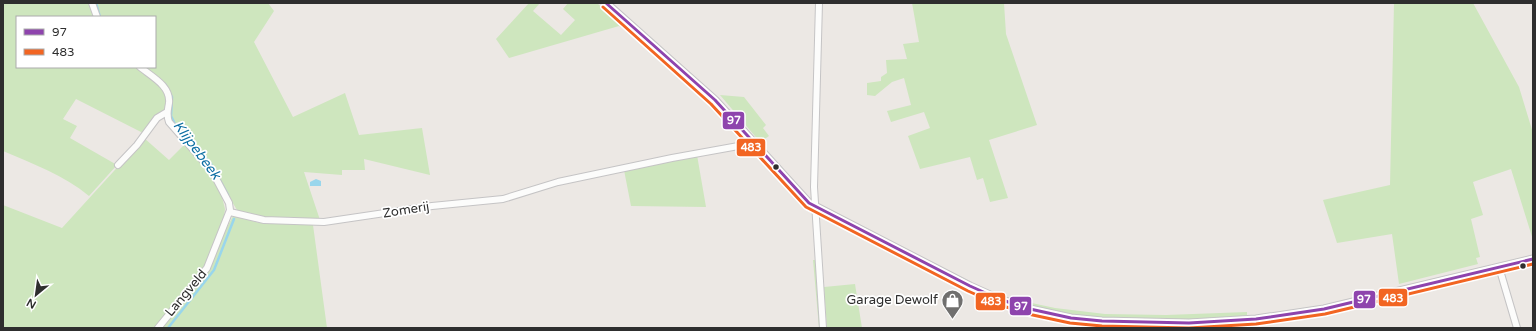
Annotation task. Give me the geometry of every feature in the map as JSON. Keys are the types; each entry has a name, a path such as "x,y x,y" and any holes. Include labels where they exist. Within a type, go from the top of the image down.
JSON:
{"street":[{"path":"92,3 97,16"},
{"path":"606,3 715,100 755,142 799,194 816,208 990,296 1042,313 1094,321 1189,323 1277,316 1350,303 1533,259"},
{"path":"819,3 814,187 823,328"},
{"path":"141,68 161,83 166,91 169,102 167,112 169,122 199,155 216,179 229,204 230,212"},
{"path":"118,166 137,145 156,118 167,112"},
{"name":"Zomerij","path":"230,212 264,220 318,222 432,206 504,200 558,182 755,142"},
{"name":"Langveld","path":"158,328 207,268 230,212"},
{"path":"1499,267 1517,328"}],"green space":[{"path":"3,3 91,3 95,16 16,16 16,68 138,68 161,87 167,98 164,111 143,133 76,99 63,119 77,126 70,138 117,165 89,196 59,176 3,151"},
{"path":"94,3 268,3 274,11 254,42 293,117 345,93 359,135 422,128 430,175 364,159 365,170 342,170 342,175 304,172 320,220 267,218 247,214 237,210 228,195 173,125 170,115 171,97 144,68 156,68 156,16 98,16"},
{"path":"529,3 540,3 533,11 561,35 575,20 563,9 568,3 597,3 626,29 625,30 619,26 509,58 496,39"},
{"path":"912,3 1004,3 1006,34 1037,125 989,140 1008,198 990,202 983,178 977,180 970,157 920,169 908,136 930,128 924,112 891,122 887,111 911,105 904,78 892,82 875,96 867,95 867,83 881,81 881,77 887,73 886,60 907,59 903,44 919,42"},
{"path":"1394,3 1473,3 1519,87 1533,133 1533,240 1511,169 1473,182 1483,215 1471,219 1480,257 1476,258 1478,264 1399,284 1392,234 1337,243 1323,200 1390,185"},
{"path":"720,95 744,97 766,125 763,128 769,136 760,142"},
{"path":"144,138 169,160 186,143 206,167 220,189 225,209 224,218 206,265 155,328 3,328 3,205 62,228"},
{"path":"697,155 706,207 631,206 624,170"},
{"path":"233,216 260,223 313,225 327,328 162,328 196,286"},
{"path":"813,260 816,260 822,328 819,328"},
{"path":"855,284 862,328 827,328 824,287"},
{"path":"1027,302 1055,308 1105,314 1166,315 1247,312 1247,316 1188,320 1080,317 1026,305"}],"water":[{"path":"316,179 321,181 321,186 310,186 310,182"}],"waterway":[{"name":"Klijpebeek","path":"96,3 100,16"},
{"name":"Klijpebeek","path":"165,84 172,97 171,116 175,124 211,164 228,195"},
{"path":"168,328 214,270 234,219"}],"transit line":[{"name":"97","path":"606,3 715,100 809,203 970,286 999,299 1030,309 1071,318 1102,321 1189,323 1256,319 1324,309 1533,259"},
{"name":"483","path":"603,7 711,104 806,207 968,291 997,304 1028,314 1070,323 1102,326 1189,328 1256,324 1325,314 1533,264"}],"place":[{"name":"Garage Dewolf","path":"953,320"}]}
